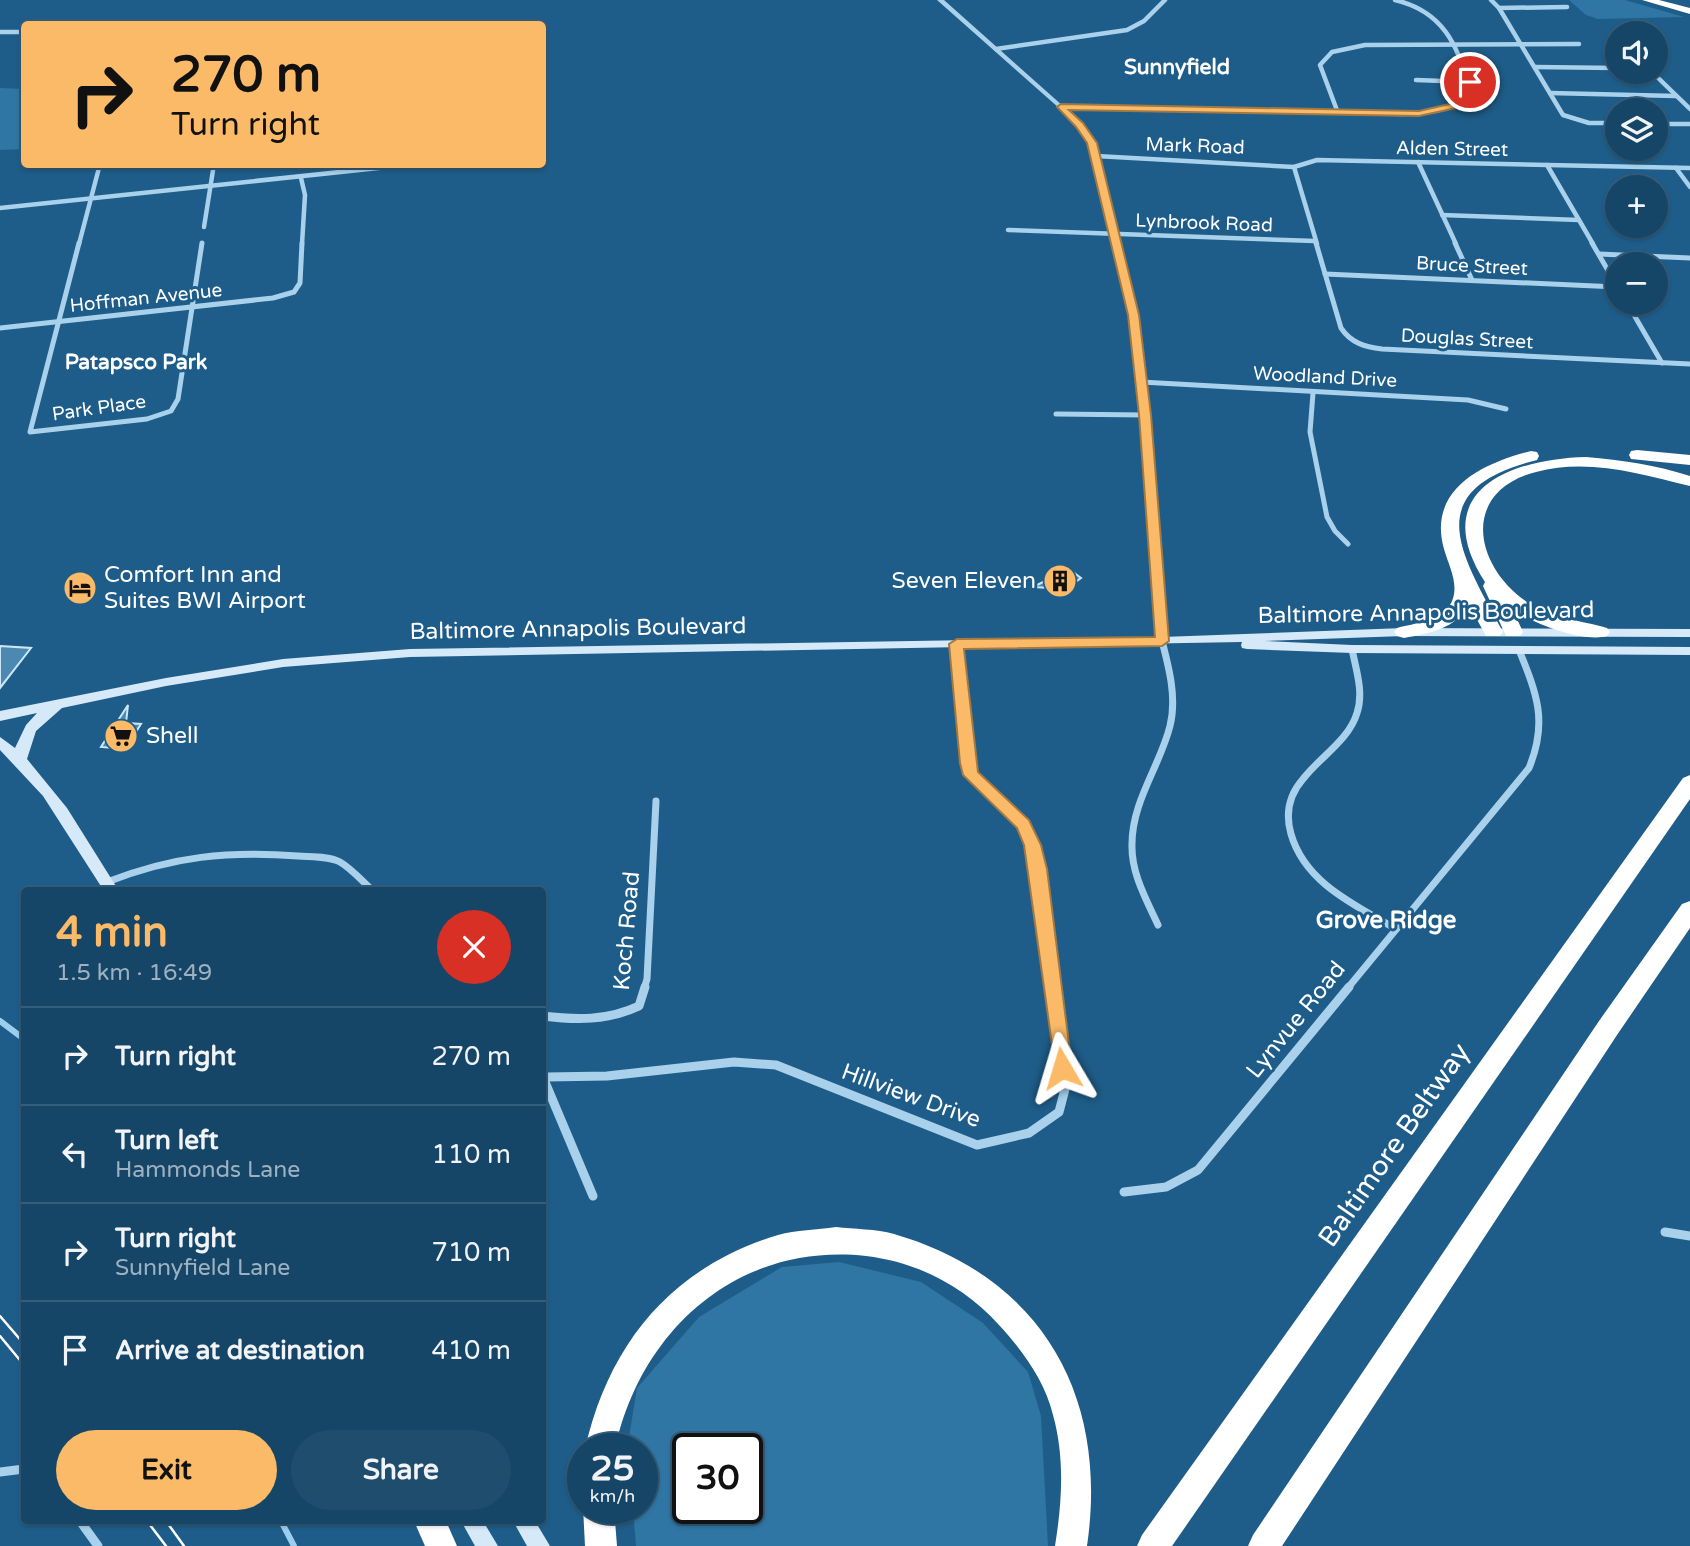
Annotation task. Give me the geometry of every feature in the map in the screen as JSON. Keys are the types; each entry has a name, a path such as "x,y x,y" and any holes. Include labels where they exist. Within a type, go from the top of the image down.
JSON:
{"highway":[{"path":"1647,0 1690,11"},
{"path":"1676,0 1690,4"},
{"path":"1404,632 1433,626 1455,614 1463,604 1465,592 1449,530 1461,492 1475,480 1503,464 1538,454 1566,452 1690,460"},
{"path":"1516,641 1474,539 1475,514 1490,490 1520,472 1562,463 1606,463 1650,469 1690,481"},
{"path":"1459,562 1493,632"},
{"path":"1486,571 1507,595 1537,616 1600,632"},
{"name":"Baltimore Beltway","path":"1153,1546 1690,783"},
{"path":"1264,1546 1593,1051 1690,910"},
{"path":"1667,946 1690,921"},
{"path":"603,1433 616,1391 656,1325 716,1273 783,1245 807,1241 853,1238 891,1244 929,1257 952,1269 997,1300 1021,1327 1045,1363 1062,1395 1074,1441 1078,1484 1071,1546"},
{"path":"431,1524 441,1546"},
{"path":"599,1524 601,1546"}],"main road":[{"name":"Baltimore Annapolis Boulevard","path":"0,716 283,663 360,656 502,651 1162,641 1404,632 1493,632 1516,641 1690,651"},
{"path":"1493,632 1516,641"},
{"name":"Baltimore Annapolis Boulevard","path":"1162,641 1352,649 1516,641 1600,632 1690,633"},
{"path":"20,758 26,732 33,722 66,702"},
{"path":"0,742 20,758 51,796 110,886"},
{"path":"473,1524 487,1546"},
{"path":"525,1524 539,1546"}],"street":[{"path":"940,0 1061,107 1088,135 1096,156 1133,315 1145,415 1162,641 1172,682 1170,725 1133,835 1132,859 1158,925"},
{"path":"996,49 1128,30 1144,21 1165,0"},
{"path":"1061,107 1419,113 1446,109 1465,99 1471,89 1470,82 1435,17 1417,7 1395,0"},
{"path":"1491,0 1521,42 1563,115 1589,122 1605,123"},
{"path":"1499,8 1567,7"},
{"path":"0,32 21,32"},
{"path":"1338,113 1320,70 1321,61 1332,52 1365,45 1521,42 1579,44"},
{"path":"1535,67 1605,68"},
{"path":"1416,80 1470,82"},
{"path":"1664,84 1690,109"},
{"path":"1550,93 1676,96"},
{"path":"1668,124 1690,124"},
{"name":"Mark Road","path":"1096,156 1293,167"},
{"name":"Alden Street","path":"1293,167 1317,160 1690,168"},
{"path":"1418,162 1472,280"},
{"path":"1546,165 1605,265"},
{"path":"1293,167 1315,241"},
{"path":"59,322 99,168"},
{"path":"204,227 213,168"},
{"path":"0,208 383,168"},
{"path":"1676,168 1690,187"},
{"name":"Hoffman Avenue","path":"0,328 273,299 294,292 300,283 305,195 301,178"},
{"path":"1442,215 1579,220"},
{"name":"Lynbrook Road","path":"1008,230 1315,241"},
{"name":"Douglas Street","path":"1315,241 1345,334 1359,344 1371,348 1690,364"},
{"path":"192,307 202,243"},
{"path":"1599,254 1690,258"},
{"name":"Bruce Street","path":"1325,274 1605,286"},
{"name":"Park Place","path":"59,322 30,432 147,419 171,411 178,399 192,307"},
{"path":"1634,315 1662,363"},
{"name":"Woodland Drive","path":"1141,382 1468,400 1506,409"},
{"path":"1313,393 1310,432 1327,517 1335,531 1348,544"},
{"path":"1056,414 1145,415"},
{"name":"Lynvue Road","path":"1124,1192 1166,1187 1198,1170 1529,768 1538,749 1540,711 1536,691 1516,641"},
{"name":"Hillview Drive","path":"546,1080 547,1077 607,1076 750,1061 776,1065 977,1145 1029,1133 1059,1112 1065,1089 1033,845 1024,824 971,775 957,644"},
{"path":"1352,649 1359,684 1357,716 1346,733 1302,778 1291,797 1287,817 1297,854 1308,870 1328,887 1395,929"},
{"name":"Koch Road","path":"546,1016 604,1018 625,1014 639,1006 647,979 656,801"},
{"path":"110,886 145,866 176,858 235,852 325,858 340,862 368,887"},
{"name":"Hillview Drive","path":"546,1084 593,1196"},
{"path":"1665,1232 1690,1236"},
{"path":"0,1472 21,1469"},
{"path":"82,1524 98,1546"}],"shaded area":[{"path":"1569,0 1625,0 1684,17 1598,19 1586,15"},
{"path":"0,88 21,89 21,149 0,150"},
{"path":"839,1262 921,1282 983,1323 1028,1372 1041,1416 1048,1546 636,1546 634,1524 658,1524 658,1433 630,1433 637,1388 699,1317 782,1267"}],"building":[{"name":"Seven Eleven","path":"1069,569 1081,578 1066,589 1033,587"},
{"path":"0,646 31,648 0,688"},
{"name":"Shell","path":"128,705 126,723 141,724 125,749 101,747"}],"waterway":[{"path":"0,1021 21,1037"},
{"path":"283,1524 294,1546"}],"tram line":[{"path":"0,1316 21,1340"},
{"path":"0,1336 21,1361"},
{"path":"149,1524 166,1546"},
{"path":"168,1524 184,1546"}],"place":[{"name":"Seven Eleven","path":"1060,581"},
{"name":"Comfort Inn and Suites BWI Airport","path":"80,588"},
{"name":"Shell","path":"121,736"}],"district":[{"name":"Sunnyfield","path":"1177,67"},
{"name":"Patapsco Park","path":"136,362"},
{"name":"Grove Ridge","path":"1386,920"}],"route":[{"path":"1062,1068 1033,845 1024,824 971,775 957,644 1162,641 1145,415 1133,315 1092,143 1080,125 1061,107 1419,113 1457,105 1469,94 1470,82"}]}
